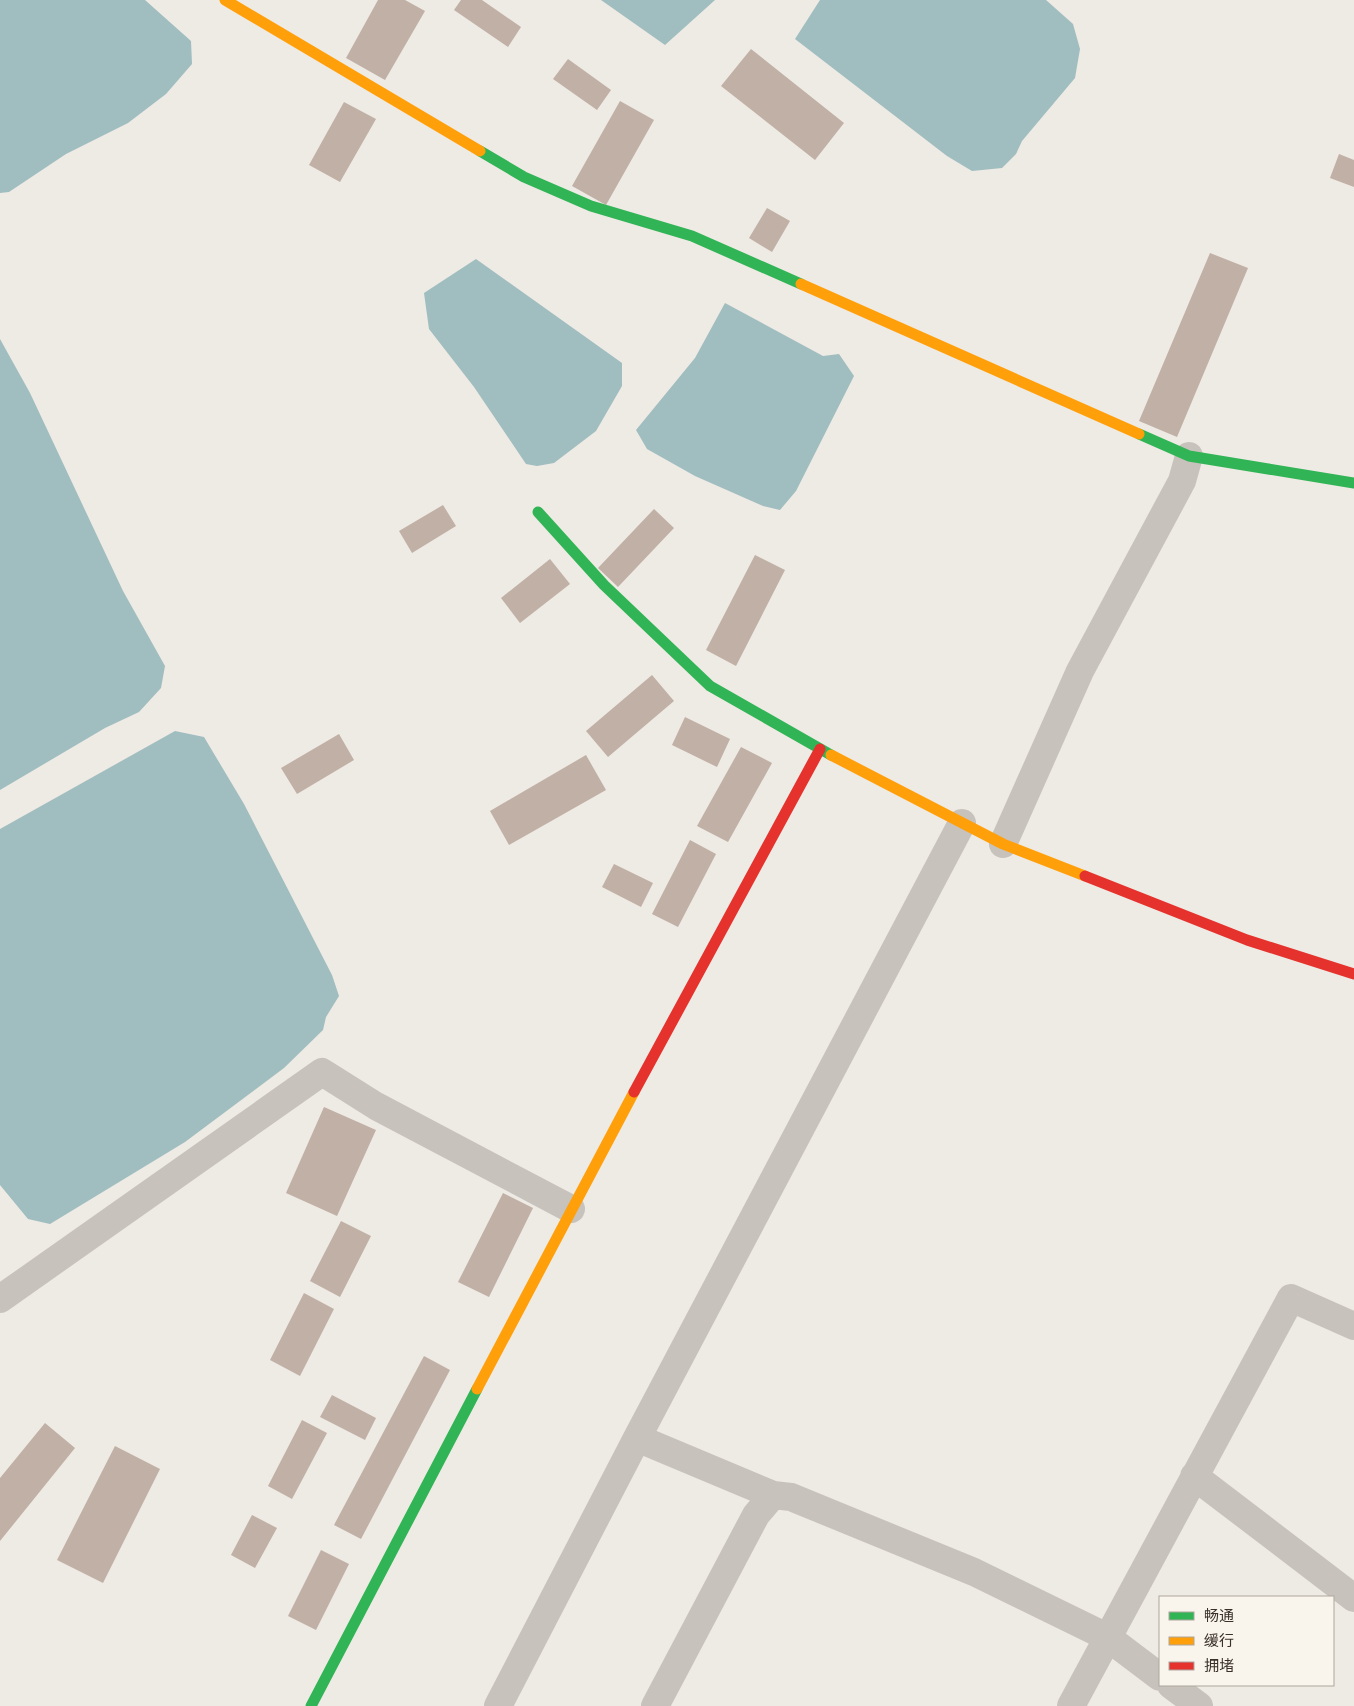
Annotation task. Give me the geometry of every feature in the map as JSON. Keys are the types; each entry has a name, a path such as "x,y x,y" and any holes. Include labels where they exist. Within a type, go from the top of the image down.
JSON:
{"street":[{"path":"225,0 524,177 591,206 692,236 1189,456 1354,483"},
{"path":"1003,844 1080,672 1182,480 1189,456"},
{"path":"538,512 604,584 710,686 820,749 1003,844 1247,940 1354,974"},
{"path":"311,1706 571,1209 820,749"},
{"path":"498,1706 637,1438 962,823"},
{"path":"0,1299 322,1072 376,1106 571,1209"},
{"path":"1071,1706 1291,1298 1354,1326"},
{"path":"637,1438 773,1495 791,1497 974,1572 1107,1637 1159,1676"},
{"path":"1194,1476 1354,1598"},
{"path":"655,1706 756,1515 773,1495"},
{"path":"1172,1686 1199,1706"}],"water":[{"path":"0,0 145,0 191,41 192,64 166,94 128,123 66,154 9,192 0,193"},
{"path":"601,0 715,0 665,45"},
{"path":"820,0 1046,0 1073,24 1080,49 1075,78 1022,141 1016,154 1002,168 972,171 947,156 795,39"},
{"path":"476,259 622,363 622,386 596,431 554,463 537,466 526,464 474,387 429,329 424,293"},
{"path":"725,303 823,356 839,354 854,376 796,491 780,510 763,506 695,476 647,449 636,430 695,358"},
{"path":"0,339 30,393 123,591 165,666 161,688 139,712 105,728 0,790"},
{"path":"175,731 204,737 244,804 332,975 339,996 326,1017 323,1030 284,1068 185,1142 50,1224 28,1219 0,1185 0,829"}],"building":[{"path":"378,0 405,0 425,11 385,80 346,58"},
{"path":"461,0 482,0 521,27 508,47 454,10"},
{"path":"751,49 844,123 815,160 721,86"},
{"path":"568,59 611,90 597,110 553,79"},
{"path":"620,101 654,120 606,205 572,186"},
{"path":"344,102 376,119 340,182 309,165"},
{"path":"1339,154 1354,160 1354,187 1330,178"},
{"path":"767,208 790,221 772,252 749,238"},
{"path":"1210,253 1248,268 1177,437 1139,421"},
{"path":"443,505 456,526 412,553 399,531"},
{"path":"654,509 674,528 618,587 598,568"},
{"path":"755,555 785,570 736,666 706,650"},
{"path":"550,559 570,584 520,623 501,598"},
{"path":"652,675 674,701 608,757 586,731"},
{"path":"685,717 730,739 717,767 672,745"},
{"path":"339,734 354,760 297,794 281,768"},
{"path":"741,747 772,763 728,842 697,826"},
{"path":"586,755 606,790 509,845 490,811"},
{"path":"690,840 716,854 678,927 652,914"},
{"path":"614,864 653,883 641,907 602,887"},
{"path":"324,1107 376,1130 337,1216 286,1193"},
{"path":"503,1193 533,1208 489,1297 458,1282"},
{"path":"341,1221 371,1236 340,1297 310,1281"},
{"path":"304,1293 334,1309 300,1376 270,1360"},
{"path":"424,1356 450,1370 361,1539 334,1525"},
{"path":"332,1395 376,1418 365,1440 320,1417"},
{"path":"302,1420 327,1433 292,1499 268,1486"},
{"path":"45,1423 75,1448 0,1541 0,1478"},
{"path":"115,1446 160,1469 103,1583 57,1560"},
{"path":"252,1515 277,1528 255,1568 231,1555"},
{"path":"321,1550 349,1564 316,1630 288,1616"}],"traffic: fast":[{"path":"480,151 524,177 591,206 692,236 801,284"},
{"path":"1139,434 1189,456 1354,483"},
{"path":"538,512 604,585 710,686 831,755"},
{"path":"311,1706 477,1389"}],"traffic: slow":[{"path":"225,0 480,151"},
{"path":"801,284 1139,434"},
{"path":"831,755 1003,844 1085,876"},
{"path":"477,1389 634,1092"}],"traffic: jam":[{"path":"634,1092 820,749"},
{"path":"1085,876 1247,940 1354,974"}]}
